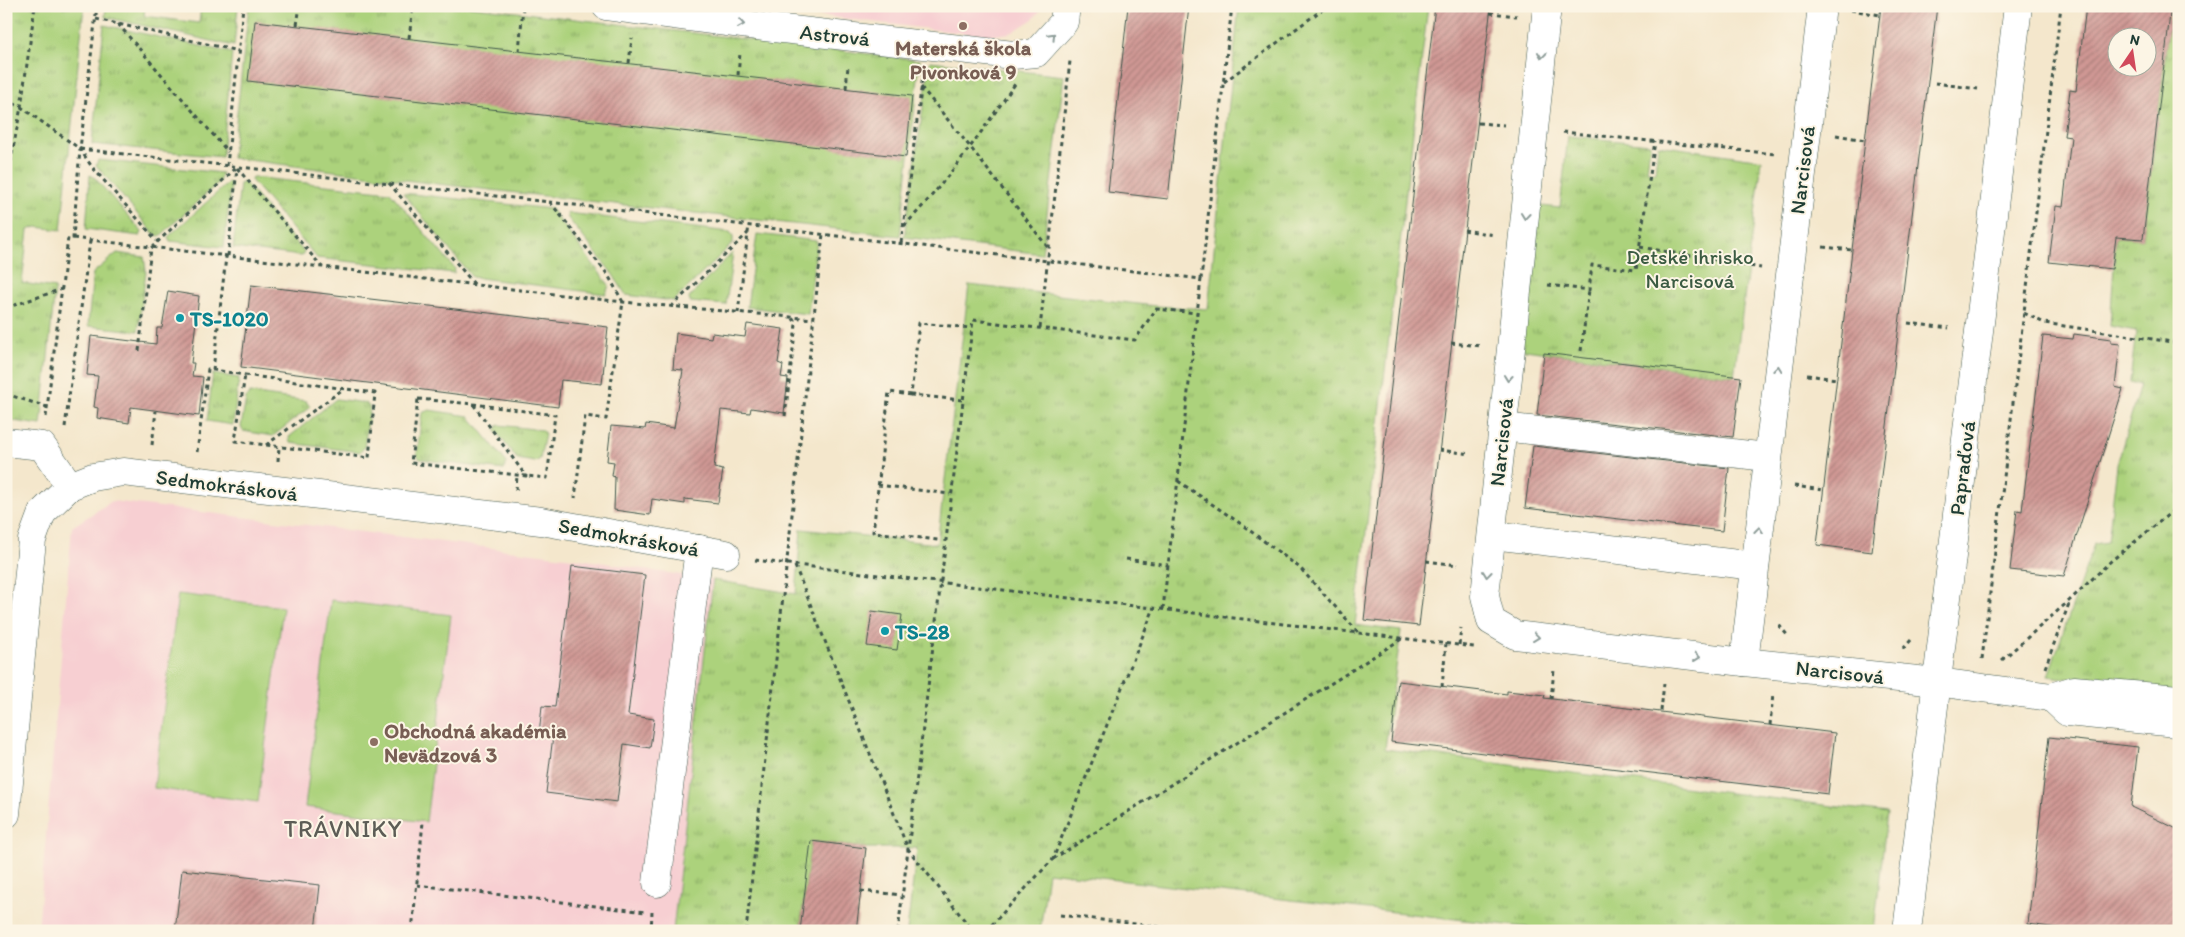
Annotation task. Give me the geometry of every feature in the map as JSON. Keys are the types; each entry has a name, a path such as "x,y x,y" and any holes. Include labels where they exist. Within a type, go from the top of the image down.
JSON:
{"street":[{"name":"Astrová","path":"606,6 765,27 1013,55 1036,53 1064,22 1066,6"},
{"name":"Narcisová","path":"1548,6 1485,596 1491,621 1515,635 1744,662 1937,682 1975,683 2043,696"},
{"name":"Papraďová","path":"1907,931 2018,6"},
{"name":"Narcisová","path":"1744,662 1803,157 1834,8"},
{"path":"1503,427 1767,457"},
{"path":"6,442 42,446 70,486"},
{"name":"Sedmokrásková","path":"6,814 32,540 42,513 70,486 93,477 123,472 572,526 726,554"},
{"path":"1492,535 1755,566"},
{"path":"657,882 699,549"},
{"path":"2043,696 2067,712 2178,711"}],"path":[{"path":"6,186 21,107 35,6"},
{"path":"73,238 80,149 98,6"},
{"path":"226,166 243,6"},
{"path":"297,25 300,6"},
{"path":"409,38 413,6"},
{"path":"1163,609 1232,6"},
{"path":"1223,82 1327,6"},
{"path":"1975,683 2062,6"},
{"path":"519,51 523,7"},
{"path":"1834,8 1880,15"},
{"path":"1490,13 1522,17"},
{"path":"96,19 238,51"},
{"path":"118,24 228,152"},
{"path":"1040,328 1071,53"},
{"path":"902,243 923,71"},
{"path":"904,226 931,198 971,148 1018,80"},
{"path":"1935,83 1983,89"},
{"path":"921,87 1049,249"},
{"path":"6,100 21,107 80,149 92,167 158,242"},
{"path":"1478,122 1803,157"},
{"path":"1831,135 1865,140"},
{"path":"1581,351 1592,265 1636,270 1655,141"},
{"path":"80,149 388,183 1201,279"},
{"path":"139,351 151,248 237,167"},
{"path":"212,370 237,167"},
{"path":"237,167 323,268"},
{"path":"388,183 475,285"},
{"path":"549,202 608,275 623,302 606,418 585,416 572,526"},
{"path":"738,313 749,225"},
{"path":"1464,230 1497,235"},
{"path":"671,308 748,233"},
{"path":"746,931 823,234"},
{"path":"90,241 63,446 42,446 68,238 671,308 813,319"},
{"path":"1818,246 1852,250"},
{"path":"1640,248 1789,272"},
{"path":"1518,281 1589,290"},
{"path":"6,308 62,289"},
{"path":"898,931 973,320 1135,340 1156,309 1197,313"},
{"path":"2024,313 2044,323 2179,343"},
{"path":"785,416 796,324 793,318"},
{"path":"911,395 919,323 971,328"},
{"path":"1908,323 1955,329"},
{"path":"1451,342 1484,346"},
{"path":"197,455 208,369 375,393 369,458 235,441 245,375"},
{"path":"1803,374 1836,379"},
{"path":"265,445 342,389"},
{"path":"938,540 873,532 889,392 963,400"},
{"path":"6,394 47,407"},
{"path":"418,398 473,404 555,415 547,478 411,463 418,398"},
{"path":"473,404 526,476"},
{"path":"152,448 156,410"},
{"path":"1439,450 1472,454"},
{"path":"1178,481 1241,524 1300,568 1360,633"},
{"path":"878,485 950,494"},
{"path":"1789,486 1823,490"},
{"path":"1975,683 2070,600 2111,561 2179,506"},
{"path":"1126,559 1168,565"},
{"path":"756,560 1446,643 1442,687"},
{"path":"1426,561 1460,566"},
{"path":"795,566 908,849 973,931"},
{"path":"2043,696 2070,600"},
{"path":"1053,859 1154,608"},
{"path":"986,931 1053,859 1404,638"},
{"path":"1551,699 1554,665"},
{"path":"1661,711 1665,678"},
{"path":"1770,725 1774,692"},
{"path":"412,931 423,822"},
{"path":"417,885 653,912 651,931"},
{"path":"860,891 902,895"},
{"path":"1060,915 1195,931"}],"shaded area":[{"name":"Materská škola Pivonková 9","path":"775,6 1044,6 1033,19 1011,33 987,36 775,10"},
{"name":"Obchodná akadémia Nevädzová 3","path":"112,501 573,558 713,580 673,931 38,931 72,527"}],"green space":[{"path":"6,6 84,6 61,230 36,227 28,230 22,283 55,288 41,425 6,420"},
{"path":"106,6 145,6 144,16 199,23 201,6 238,6 234,46 105,17"},
{"path":"249,6 466,6 920,60 900,236 429,183 232,158"},
{"path":"1239,6 1428,6 1355,625 1401,631 1385,749 1887,813 1874,931 1559,931 1048,872 1040,931 907,931 917,848 865,848 811,841 800,931 673,931 713,580 796,594 801,529 937,544 969,285 1156,306 1208,309"},
{"path":"2171,6 2179,6 2179,693 2048,676 2094,544 2108,542 2117,465 2140,385 2130,382 2136,331 2110,326 2116,237 2143,239"},
{"path":"104,25 232,53 222,157 92,144"},
{"path":"930,61 1064,76 1042,254 904,237"},
{"name":"Detské ihrisko Narcisová","path":"1568,136 1650,144 1647,171 1655,172 1658,145 1762,160 1734,376 1517,349 1532,205 1560,208"},
{"path":"98,160 222,173 219,182 160,236 154,234 96,165"},
{"path":"90,175 94,177 142,232 140,236 86,229"},
{"path":"252,177 390,192 455,269 454,273 317,258 251,180"},
{"path":"229,182 231,185 224,247 170,241 168,237"},
{"path":"244,182 304,252 302,256 233,248 240,184"},
{"path":"403,193 551,209 609,285 606,294 472,277"},
{"path":"567,213 730,232 733,236 733,243 674,301 626,295 612,273 568,218"},
{"path":"757,234 817,241 808,314 747,307"},
{"path":"733,252 726,305 690,302 689,298"},
{"path":"117,253 144,257 146,271 138,331 88,326 93,273"},
{"path":"213,374 239,378 233,425 207,421"},
{"path":"250,393 306,401 310,407 273,436 243,431 241,427 246,398"},
{"path":"336,399 366,403 370,408 364,448 360,452 290,443 289,437"},
{"path":"429,410 469,416 507,463 503,470 420,459 417,455 422,413"},
{"path":"499,425 542,430 545,434 540,459 535,462 517,459 495,430"},
{"path":"178,594 283,607 258,802 154,788"},
{"path":"331,600 451,615 426,822 305,807"}],"building":[{"path":"1128,6 1189,6 1168,199 1108,192"},
{"path":"1435,6 1491,6 1419,626 1364,620"},
{"path":"1881,6 1937,6 1872,552 1817,545"},
{"path":"2086,6 2171,6 2143,239 2116,237 2112,269 2049,262 2056,206 2063,207 2071,137 2064,136 2070,90 2076,91"},
{"path":"255,21 912,96 906,157 248,81"},
{"path":"251,285 608,327 602,384 561,380 558,407 241,367"},
{"path":"168,291 199,296 191,363 194,363 192,376 203,377 199,416 131,407 129,423 97,418 98,408 94,407 98,376 87,375 91,336 156,344 157,328 162,328"},
{"path":"747,324 783,329 778,363 783,365 781,377 788,378 784,413 751,408 750,413 721,410 714,468 723,470 718,503 685,499 685,504 652,499 650,515 614,510 615,477 612,476 614,462 607,461 611,426 645,429 646,424 674,428 683,370 673,369 676,333 711,338 712,333 745,337"},
{"path":"2074,334 2111,339 2111,343 2120,344 2115,387 2123,389 2064,576 2010,570 2017,510 2022,511 2043,336 2073,339"},
{"path":"1544,353 1741,377 1733,437 1537,415"},
{"path":"1533,446 1729,468 1722,531 1525,508"},
{"path":"572,566 645,575 628,715 654,719 650,748 624,744 617,802 546,793 553,736 539,735 542,706 555,707"},
{"name":"TS-28","path":"872,611 902,615 897,650 867,646"},
{"path":"1398,681 1507,694 1507,691 1545,695 1544,698 1835,733 1828,794 1391,742"},
{"path":"2049,737 2138,747 2131,807 2179,830 2179,931 2079,931 2028,924"},
{"path":"811,841 866,848 856,931 800,931"},
{"path":"182,870 320,885 315,931 175,931"}],"place":[{"name":"Materská škola Pivonková 9","path":"963,26"},
{"name":"TS-1020","path":"180,318"},
{"name":"TS-28","path":"885,631"},
{"name":"Obchodná akadémia Nevädzová 3","path":"374,742"}],"district":[{"name":"TRÁVNIKY","path":"343,828"}]}
